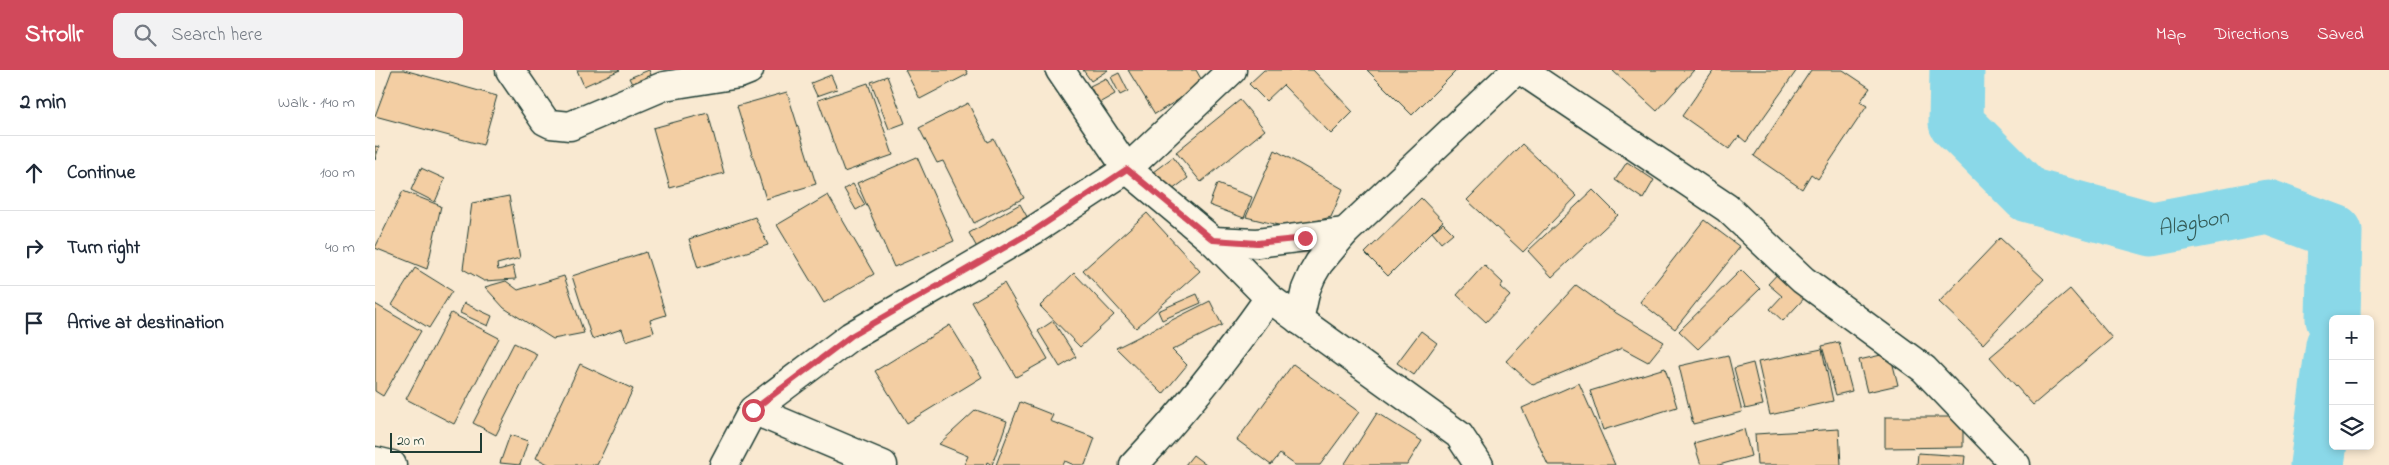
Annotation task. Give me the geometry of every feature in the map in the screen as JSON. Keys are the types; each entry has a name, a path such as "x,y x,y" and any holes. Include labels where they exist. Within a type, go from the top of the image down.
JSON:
{"street":[{"path":"510,70 545,121 562,126 570,126 664,86 741,71"},
{"path":"1060,70 1127,169 1213,240 1269,298 1459,435 1479,465"},
{"path":"724,465 753,410 851,336 1035,230 1127,169 1233,70"},
{"path":"1299,320 1305,289 1312,275 1319,263 1345,232 1516,70"},
{"path":"1521,70 1727,208 1803,280 1924,369 2016,465"},
{"path":"1213,240 1257,243 1345,232"},
{"path":"1134,465 1162,435 1233,349 1269,298"},
{"path":"753,410 883,465"},
{"path":"375,461 392,465"}],"building":[{"path":"392,70 404,70 497,96 483,145 375,116"},
{"path":"577,70 620,70 584,86"},
{"path":"649,70 653,80 634,88 629,78"},
{"path":"905,70 966,70 968,74 920,99"},
{"path":"1083,70 1108,70 1091,81"},
{"path":"1128,70 1196,70 1204,84 1155,114"},
{"path":"1264,70 1313,70 1353,112 1331,134 1283,85 1266,101 1249,84"},
{"path":"1367,70 1457,70 1412,115"},
{"path":"1614,70 1694,70 1657,111"},
{"path":"1714,70 1797,70 1746,142 1739,136 1729,149 1682,116"},
{"path":"1811,70 1843,70 1870,88 1860,102 1867,106 1818,179 1811,174 1802,189 1754,156"},
{"path":"1119,73 1128,91 1120,95 1111,77"},
{"path":"831,75 837,89 817,96 811,83"},
{"path":"887,76 905,123 889,129 871,82"},
{"path":"1106,78 1115,94 1099,103 1090,86"},
{"path":"868,83 893,155 844,172 818,100"},
{"path":"787,92 816,184 766,199 737,106"},
{"path":"1240,100 1265,130 1201,182 1176,152"},
{"path":"968,103 988,142 994,139 1024,198 974,223 943,161 937,163 919,128"},
{"path":"708,113 724,173 670,188 653,128"},
{"path":"1522,144 1577,196 1523,252 1467,200"},
{"path":"375,146 379,147 375,160"},
{"path":"1275,150 1343,189 1331,217 1290,228 1246,217"},
{"path":"917,157 954,241 894,267 857,183"},
{"path":"1173,157 1188,178 1168,193 1153,172"},
{"path":"1627,162 1654,180 1643,199 1615,180"},
{"path":"421,168 445,179 435,202 411,190"},
{"path":"853,184 865,205 856,210 844,189"},
{"path":"1217,184 1252,197 1244,218 1209,205"},
{"path":"1593,190 1618,215 1552,277 1528,251"},
{"path":"403,191 441,206 427,269 375,248"},
{"path":"828,195 874,274 824,303 777,225"},
{"path":"509,196 520,258 497,264 498,270 513,266 516,279 484,281 463,269 472,203"},
{"path":"1421,198 1443,221 1388,276 1365,253"},
{"path":"1020,204 1031,224 980,253 969,233"},
{"path":"1147,213 1200,271 1136,328 1083,270"},
{"path":"755,217 768,245 698,268 689,239"},
{"path":"1704,220 1740,247 1675,329 1640,302"},
{"path":"1443,223 1453,233 1441,243 1432,232"},
{"path":"2000,238 2044,279 1983,344 1939,302"},
{"path":"646,252 666,315 650,320 654,332 626,341 622,329 592,339 572,276"},
{"path":"1484,265 1503,283 1500,287 1510,296 1486,322 1457,295"},
{"path":"415,268 452,291 429,328 392,305"},
{"path":"1783,268 1810,292 1783,321 1770,309 1782,296 1768,284"},
{"path":"1741,270 1760,289 1698,349 1679,331"},
{"path":"1074,273 1114,315 1080,347 1040,306"},
{"path":"564,276 584,333 553,339 504,308 485,287 506,281 518,290"},
{"path":"1004,283 1048,359 1016,377 972,302"},
{"path":"1576,285 1608,308 1664,342 1648,362 1622,348 1533,385 1506,361"},
{"path":"2070,289 2112,338 2033,405 1990,357"},
{"path":"1197,294 1201,303 1162,320 1158,311"},
{"path":"1210,301 1222,325 1172,350 1187,365 1163,394 1116,348"},
{"path":"464,303 492,316 488,326 460,313"},
{"path":"375,304 421,331 383,396 375,391"},
{"path":"451,313 499,338 454,424 406,399"},
{"path":"1053,321 1076,357 1060,367 1038,331"},
{"path":"950,325 982,377 907,423 875,371"},
{"path":"1421,331 1437,343 1414,375 1397,363"},
{"path":"1839,342 1852,391 1836,395 1822,346"},
{"path":"514,343 537,354 496,435 473,423"},
{"path":"1822,349 1833,401 1770,415 1758,362"},
{"path":"1890,353 1898,385 1867,392 1859,360"},
{"path":"1728,355 1742,412 1693,424 1679,366"},
{"path":"1753,363 1763,405 1745,409 1734,368"},
{"path":"580,364 633,389 597,465 550,465 536,458"},
{"path":"1293,364 1359,412 1320,465 1295,465 1280,454 1271,465 1237,440"},
{"path":"1665,368 1677,407 1603,430 1590,391"},
{"path":"1579,383 1615,465 1548,465 1522,408"},
{"path":"1020,402 1053,415 1050,421 1095,438 1085,465 1074,465 1065,461 1063,465 996,465"},
{"path":"976,410 1007,421 992,465 987,462 986,465 964,465 968,456 939,444"},
{"path":"1377,413 1422,441 1407,465 1344,465"},
{"path":"1885,417 1963,417 1963,447 1885,448"},
{"path":"1744,429 1751,456 1719,465 1701,465 1694,443"},
{"path":"1839,429 1841,465 1757,465 1755,434"},
{"path":"510,435 528,441 520,465 500,463"},
{"path":"1918,453 1965,456 1964,465 1917,465"},
{"path":"1193,455 1206,465 1185,465"}],"waterway":[{"name":"Alagbon","path":"1957,70 1956,123 2028,195 2152,229 2268,207 2335,232 2333,315"},
{"name":"Alagbon","path":"2317,465 2331,360"}],"route":[{"path":"753,410 851,336 1035,230 1127,169 1213,240 1257,243 1305,238"}]}
